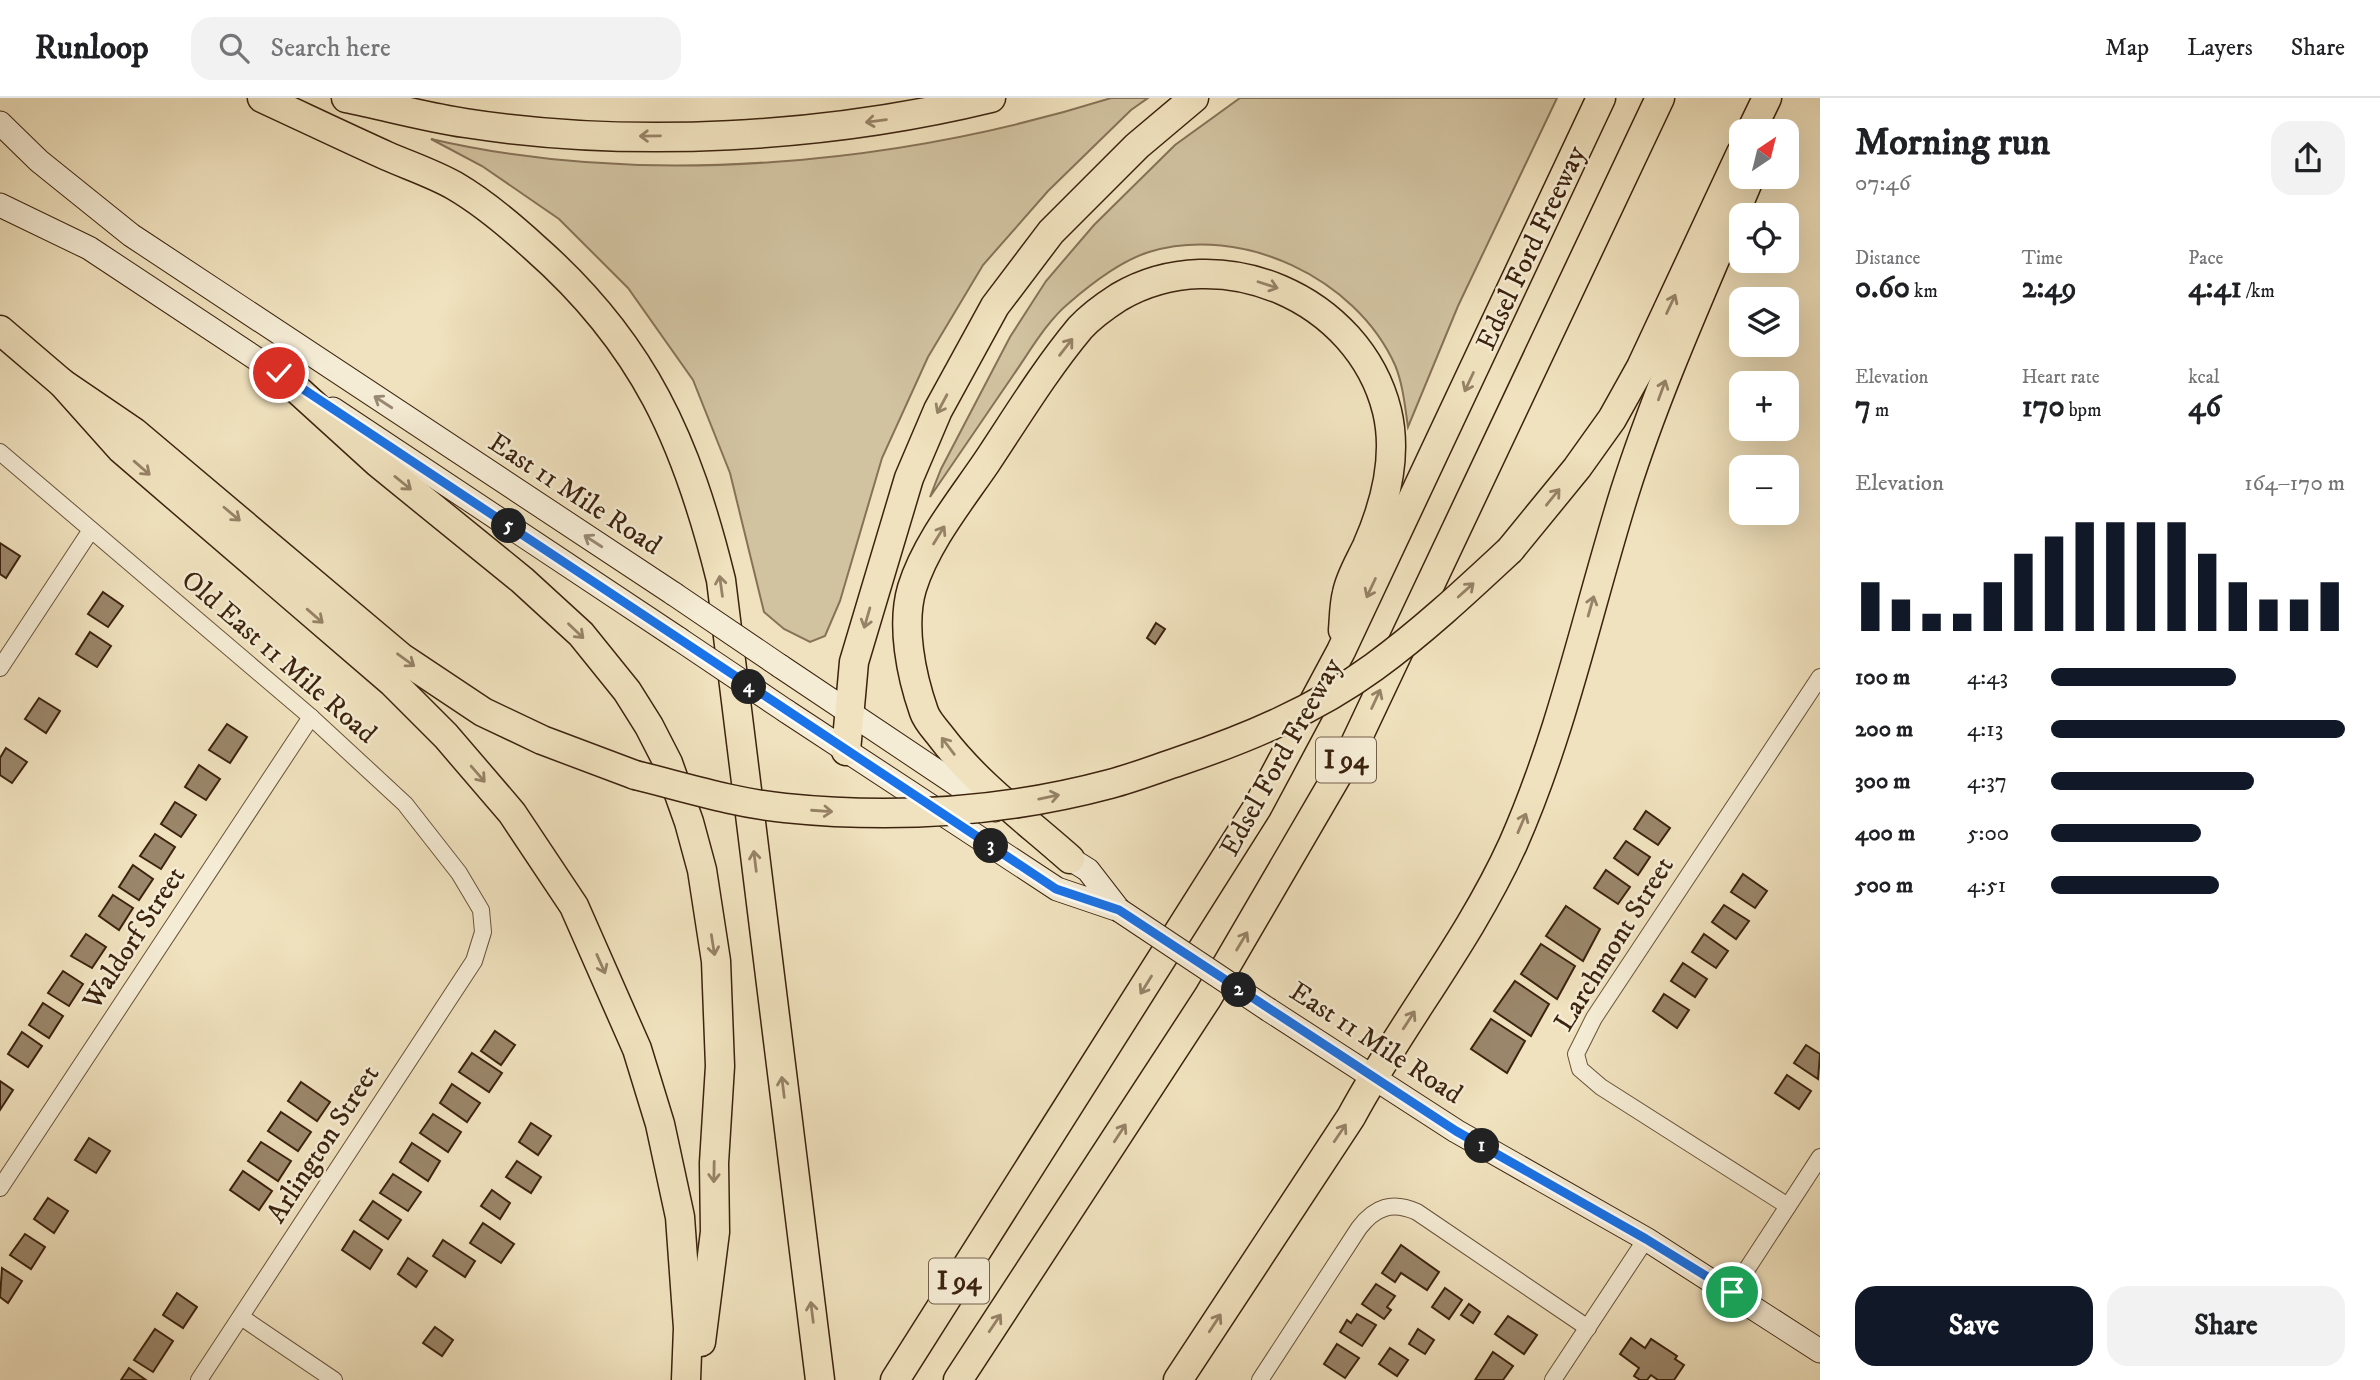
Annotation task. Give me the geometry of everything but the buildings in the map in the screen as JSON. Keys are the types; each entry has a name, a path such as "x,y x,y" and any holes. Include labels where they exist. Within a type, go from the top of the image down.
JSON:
{"highway":[{"path":"262,98 455,186 514,229 589,299 649,383 670,425 688,467 708,527 721,580 820,1380"},
{"path":"346,98 464,123 551,134 644,136 815,128 907,117 991,98"},
{"path":"846,751 855,662 909,478 939,410 995,306 1051,232 1137,146 1194,98"},
{"name":"Edsel Ford Freeway","path":"895,1380 1257,808 1341,651 1601,98"},
{"name":"Edsel Ford Freeway","path":"958,1380 1208,997 1352,750 1660,98"},
{"path":"1757,119 1767,98"},
{"path":"1774,119 1783,98"},
{"path":"0,330 62,383 134,432 402,658 483,712 542,740 635,775 769,805 833,812 970,809 1040,799 1110,784 1231,744 1280,722 1333,693 1384,659 1464,593 1510,550 1577,468 1612,419 1641,367 1729,179"},
{"path":"1178,1380 1351,1117 1372,1077 1479,910 1525,816 1551,748 1625,490 1673,360 1746,189"},
{"path":"1070,859 959,760 925,716 913,671 908,615 911,590 922,564 957,506 1046,373 1082,327 1100,309 1133,289 1159,279 1209,274 1236,276 1293,293 1319,310 1344,334 1363,358 1387,411 1390,448 1387,490 1379,518 1347,592 1341,651"},
{"path":"279,373 378,463 522,580 581,634 626,691 649,726 668,763 689,822 702,870 716,961 720,1066 714,1163 715,1232 695,1380"},
{"path":"62,383 121,449 393,683 437,727 512,813 574,906 637,1049 660,1124 680,1217 688,1328 686,1380"}],"main road":[{"name":"East 11 Mile Road","path":"0,123 39,162 131,235 1088,870 1119,910"},
{"name":"East 11 Mile Road","path":"0,205 89,248 1056,889 1119,910 1456,1131 1646,1239 1820,1351"}],"street":[{"name":"Old East 11 Mile Road","path":"0,452 311,716 383,783 425,827 474,896 481,910 483,932"},
{"path":"0,668 91,530"},
{"name":"Larchmont Street","path":"1788,1206 1601,1087 1580,1069 1576,1054 1594,1018 1820,677"},
{"name":"Waldorf Street","path":"0,1188 311,716"},
{"name":"Arlington Street","path":"199,1380 474,961 483,932"},
{"path":"1732,1292 1820,1157"},
{"path":"1260,1380 1359,1228 1374,1211 1386,1206 1399,1206 1417,1212 1588,1328"},
{"path":"1553,1380 1646,1239"},
{"path":"241,1317 334,1380"}],"shaded area":[{"path":"1111,98 1148,98 1131,110 1048,191 983,265 928,357 882,458 840,601 825,636 810,642 784,629 764,612 730,473 693,380 628,288 559,219 482,166 431,139 514,154 599,163 686,165 773,162 861,153 947,139 1030,121"},
{"path":"1240,98 1557,98 1458,306 1408,427 1402,388 1395,365 1377,334 1353,307 1325,284 1292,265 1257,253 1221,246 1185,245 1149,252 1128,261 1097,280 1061,310 1039,337 930,497 941,469 1010,337 1046,281 1094,225 1175,145"}],"route":[{"path":"279,373 1056,889 1119,910 1456,1131 1646,1239 1732,1292"}]}
